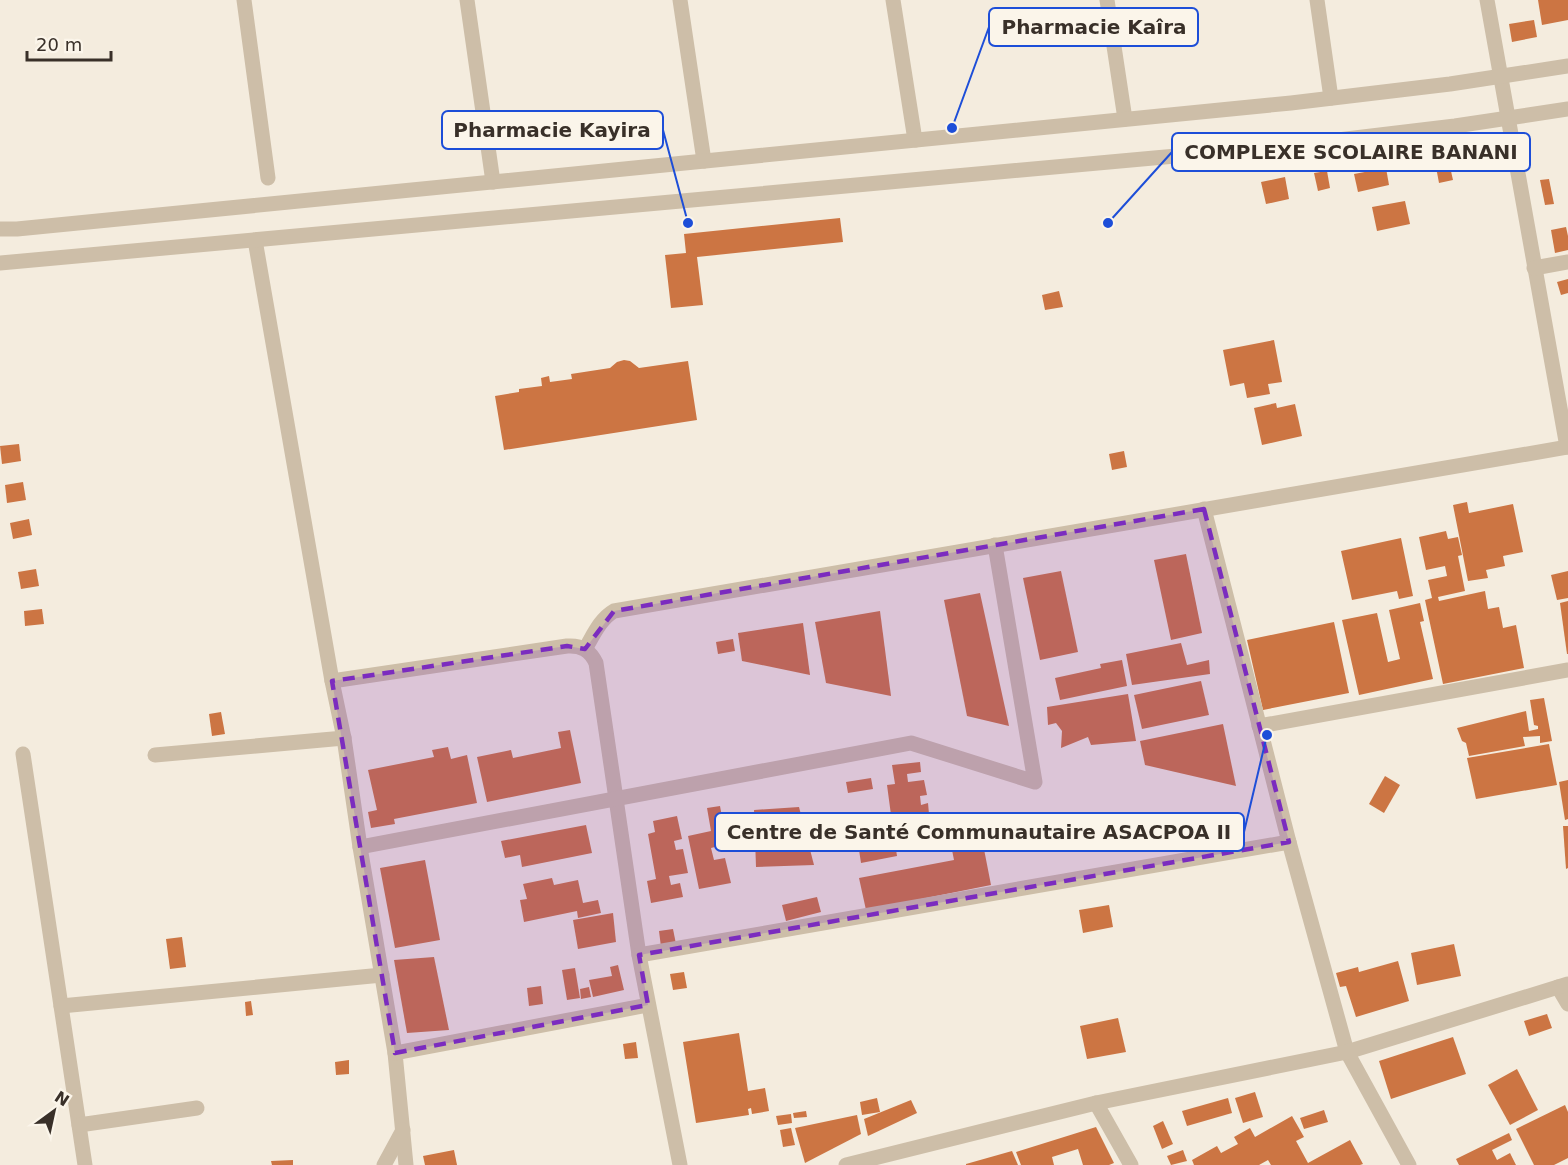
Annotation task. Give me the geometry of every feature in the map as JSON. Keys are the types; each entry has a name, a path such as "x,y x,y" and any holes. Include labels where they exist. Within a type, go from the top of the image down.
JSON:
{"street":[{"path":"244,0 268,178"},
{"path":"467,0 493,182"},
{"path":"680,0 704,161"},
{"path":"893,0 915,140"},
{"path":"1107,0 1125,119"},
{"path":"1317,0 1331,98"},
{"path":"585,649 601,623 614,611 1568,447 1487,0"},
{"path":"0,229 1331,98 1501,77 1568,66"},
{"path":"0,264 1296,145 1568,109"},
{"path":"255,240 332,681 345,738 360,847 395,1053 406,1165"},
{"path":"1534,268 1568,262"},
{"path":"1204,509 1289,842 1347,1052 1409,1165"},
{"path":"360,847 912,743 1035,782 995,545"},
{"path":"332,681 567,646 585,649 592,655 596,663 639,955 680,1165"},
{"path":"1259,726 1568,670"},
{"path":"155,755 345,738"},
{"path":"23,754 85,1165"},
{"path":"639,955 1289,842"},
{"path":"61,1006 382,975"},
{"path":"846,1165 898,1159 1096,1103 1347,1052 1563,985 1568,1004"},
{"path":"395,1053 648,1005"},
{"path":"1096,1103 1131,1165"},
{"path":"79,1125 197,1107"},
{"path":"384,1165 403,1130"}],"highlighted area":[{"path":"1204,509 1289,842 639,955 648,1005 395,1053 332,681 567,646 585,649 614,611"}],"building":[{"path":"1538,0 1568,0 1568,20 1542,25"},
{"path":"1534,20 1537,37 1512,42 1509,24"},
{"path":"1448,158 1453,180 1439,183 1435,162"},
{"path":"1386,168 1389,185 1358,192 1354,174"},
{"path":"1327,171 1330,188 1318,191 1314,173"},
{"path":"1285,177 1289,199 1266,204 1261,182"},
{"path":"1549,179 1554,204 1545,205 1540,180"},
{"path":"1405,201 1410,224 1377,231 1372,207"},
{"path":"840,218 843,242 697,257 703,305 671,308 665,255 686,253 684,234"},
{"path":"1566,227 1568,250 1555,253 1551,230"},
{"path":"1568,279 1568,293 1561,295 1557,282"},
{"path":"1059,291 1063,307 1045,310 1042,295"},
{"path":"1274,340 1282,382 1268,384 1270,394 1247,398 1244,383 1230,386 1223,350"},
{"path":"624,360 630,361 639,368 688,361 697,420 504,450 495,396 519,392 519,389 542,386 541,378 549,376 550,382 572,379 571,374 610,368"},
{"path":"1276,403 1277,408 1295,404 1302,436 1262,445 1254,408"},
{"path":"19,444 21,461 2,464 0,446"},
{"path":"1124,451 1127,467 1112,470 1109,454"},
{"path":"23,482 26,500 7,503 5,485"},
{"path":"1467,502 1469,513 1513,504 1523,552 1503,556 1505,566 1486,570 1488,578 1468,581 1453,505"},
{"path":"29,519 32,535 13,539 10,523"},
{"path":"1446,531 1448,539 1458,537 1462,555 1458,556 1465,591 1438,597 1439,601 1485,591 1488,609 1499,607 1503,628 1516,625 1524,668 1443,684 1425,600 1432,598 1428,580 1447,576 1445,566 1426,570 1419,537"},
{"path":"1401,538 1413,596 1399,599 1397,591 1352,600 1341,551"},
{"path":"1186,554 1202,633 1171,640 1154,560"},
{"path":"36,569 39,586 21,589 18,572"},
{"path":"1061,571 1078,652 1040,660 1023,578"},
{"path":"1568,571 1568,598 1557,600 1551,575"},
{"path":"980,593 1009,726 967,716 944,600"},
{"path":"1568,601 1568,654 1567,654 1560,603"},
{"path":"1420,603 1424,621 1420,622 1433,679 1359,695 1342,620 1377,613 1388,662 1400,659 1389,610"},
{"path":"42,609 44,624 25,626 24,611"},
{"path":"880,611 891,696 826,683 815,622"},
{"path":"1334,622 1349,693 1263,710 1247,640"},
{"path":"803,623 810,675 742,661 738,633"},
{"path":"733,639 735,651 718,654 716,642"},
{"path":"1181,643 1187,665 1209,660 1210,674 1132,685 1126,654"},
{"path":"1122,660 1127,686 1060,700 1055,678 1101,668 1100,664"},
{"path":"1201,681 1209,715 1142,729 1134,695"},
{"path":"1128,694 1136,741 1091,745 1088,737 1061,748 1062,731 1056,723 1048,725 1047,707"},
{"path":"1544,698 1552,741 1540,743 1540,736 1523,737 1525,746 1469,756 1466,743 1462,741 1457,728 1526,711 1529,731 1538,729 1538,726 1534,725 1530,700"},
{"path":"221,712 225,734 212,736 209,714"},
{"path":"1223,724 1236,786 1145,765 1140,741"},
{"path":"570,730 581,783 487,802 477,757 511,750 513,758 561,748 558,732"},
{"path":"1549,744 1557,785 1476,799 1467,758"},
{"path":"448,747 451,759 467,755 477,803 394,819 395,824 371,828 368,812 377,810 368,770 434,757 432,750"},
{"path":"920,762 921,772 907,774 908,782 924,780 927,795 920,796 921,805 928,803 930,825 928,825 928,831 931,830 933,843 903,847 890,839 888,830 893,830 887,785 895,784 892,765"},
{"path":"1385,776 1400,785 1384,813 1369,804"},
{"path":"871,778 873,789 848,793 846,782"},
{"path":"1568,780 1568,819 1565,820 1559,782"},
{"path":"720,806 725,833 721,835 723,845 711,848 714,860 725,858 731,883 699,889 688,836 711,831 707,808"},
{"path":"799,807 814,865 756,867 754,810"},
{"path":"677,816 682,839 674,841 676,850 683,849 688,873 669,876 671,885 680,883 683,897 651,903 647,881 656,879 648,834 655,832 653,821"},
{"path":"586,825 592,853 522,867 520,855 505,858 501,841"},
{"path":"1563,826 1568,826 1568,868 1566,869"},
{"path":"895,843 897,856 861,863 859,850"},
{"path":"983,844 991,885 866,910 859,878 954,860 952,850"},
{"path":"425,860 440,940 395,948 380,868"},
{"path":"552,878 554,885 578,880 583,903 598,900 601,913 578,918 577,911 524,922 520,900 527,899 523,884"},
{"path":"817,897 821,912 786,921 782,905"},
{"path":"1109,905 1113,927 1083,933 1079,910"},
{"path":"613,913 616,942 578,949 573,920"},
{"path":"673,929 676,944 661,947 659,931"},
{"path":"182,937 186,967 170,969 166,939"},
{"path":"1454,944 1461,976 1417,985 1411,953"},
{"path":"434,957 449,1030 407,1033 394,960"},
{"path":"1398,961 1409,1001 1356,1017 1346,986 1340,987 1336,973 1358,967 1359,972"},
{"path":"618,965 624,990 593,997 589,980 612,976 610,967"},
{"path":"575,968 580,998 567,1000 562,970"},
{"path":"684,972 687,988 673,990 670,974"},
{"path":"541,986 543,1004 529,1006 527,988"},
{"path":"589,987 591,997 581,999 580,989"},
{"path":"251,1001 253,1015 246,1016 245,1002"},
{"path":"1547,1014 1552,1028 1529,1036 1524,1021"},
{"path":"1118,1018 1126,1052 1087,1059 1080,1026"},
{"path":"739,1033 748,1091 765,1088 769,1111 752,1114 751,1108 748,1109 749,1115 696,1123 683,1042"},
{"path":"1453,1037 1466,1074 1391,1099 1379,1061"},
{"path":"636,1042 638,1058 625,1059 623,1044"},
{"path":"349,1060 349,1074 336,1075 335,1062"},
{"path":"1517,1069 1538,1110 1510,1125 1488,1085"},
{"path":"1255,1092 1263,1117 1243,1123 1235,1098"},
{"path":"877,1098 880,1112 862,1115 860,1102"},
{"path":"1228,1098 1232,1113 1187,1126 1182,1111"},
{"path":"911,1100 917,1113 868,1136 864,1119"},
{"path":"1565,1105 1568,1112 1568,1158 1554,1165 1534,1165 1516,1129"},
{"path":"1324,1110 1328,1122 1304,1129 1300,1118"},
{"path":"806,1111 807,1117 794,1118 793,1113"},
{"path":"791,1114 792,1123 778,1125 776,1116"},
{"path":"857,1115 861,1134 805,1163 795,1128"},
{"path":"1292,1116 1304,1137 1296,1141 1308,1163 1350,1140 1363,1164 1271,1165 1268,1160 1259,1165 1194,1165 1192,1160 1217,1146 1221,1153 1238,1144 1234,1137 1250,1128 1255,1137"},
{"path":"1163,1121 1173,1144 1162,1149 1153,1126"},
{"path":"1096,1127 1114,1163 1083,1165 1078,1149 1052,1157 1054,1165 1021,1165 1016,1152"},
{"path":"791,1128 795,1145 783,1147 780,1130"},
{"path":"1509,1133 1512,1140 1492,1150 1497,1160 1510,1153 1516,1165 1459,1165 1456,1159"},
{"path":"454,1150 457,1165 425,1165 423,1156"},
{"path":"1183,1150 1187,1161 1171,1165 1167,1156"},
{"path":"1012,1151 1018,1165 966,1165 966,1164"},
{"path":"293,1160 293,1165 272,1165 271,1161"}],"place":[{"name":"Pharmacie Kaîra","path":"952,128"},
{"name":"Pharmacie Kayira","path":"688,223"},
{"name":"COMPLEXE SCOLAIRE BANANI","path":"1108,223"},
{"name":"Centre de Santé Communautaire ASACPOA II","path":"1267,735"}]}
